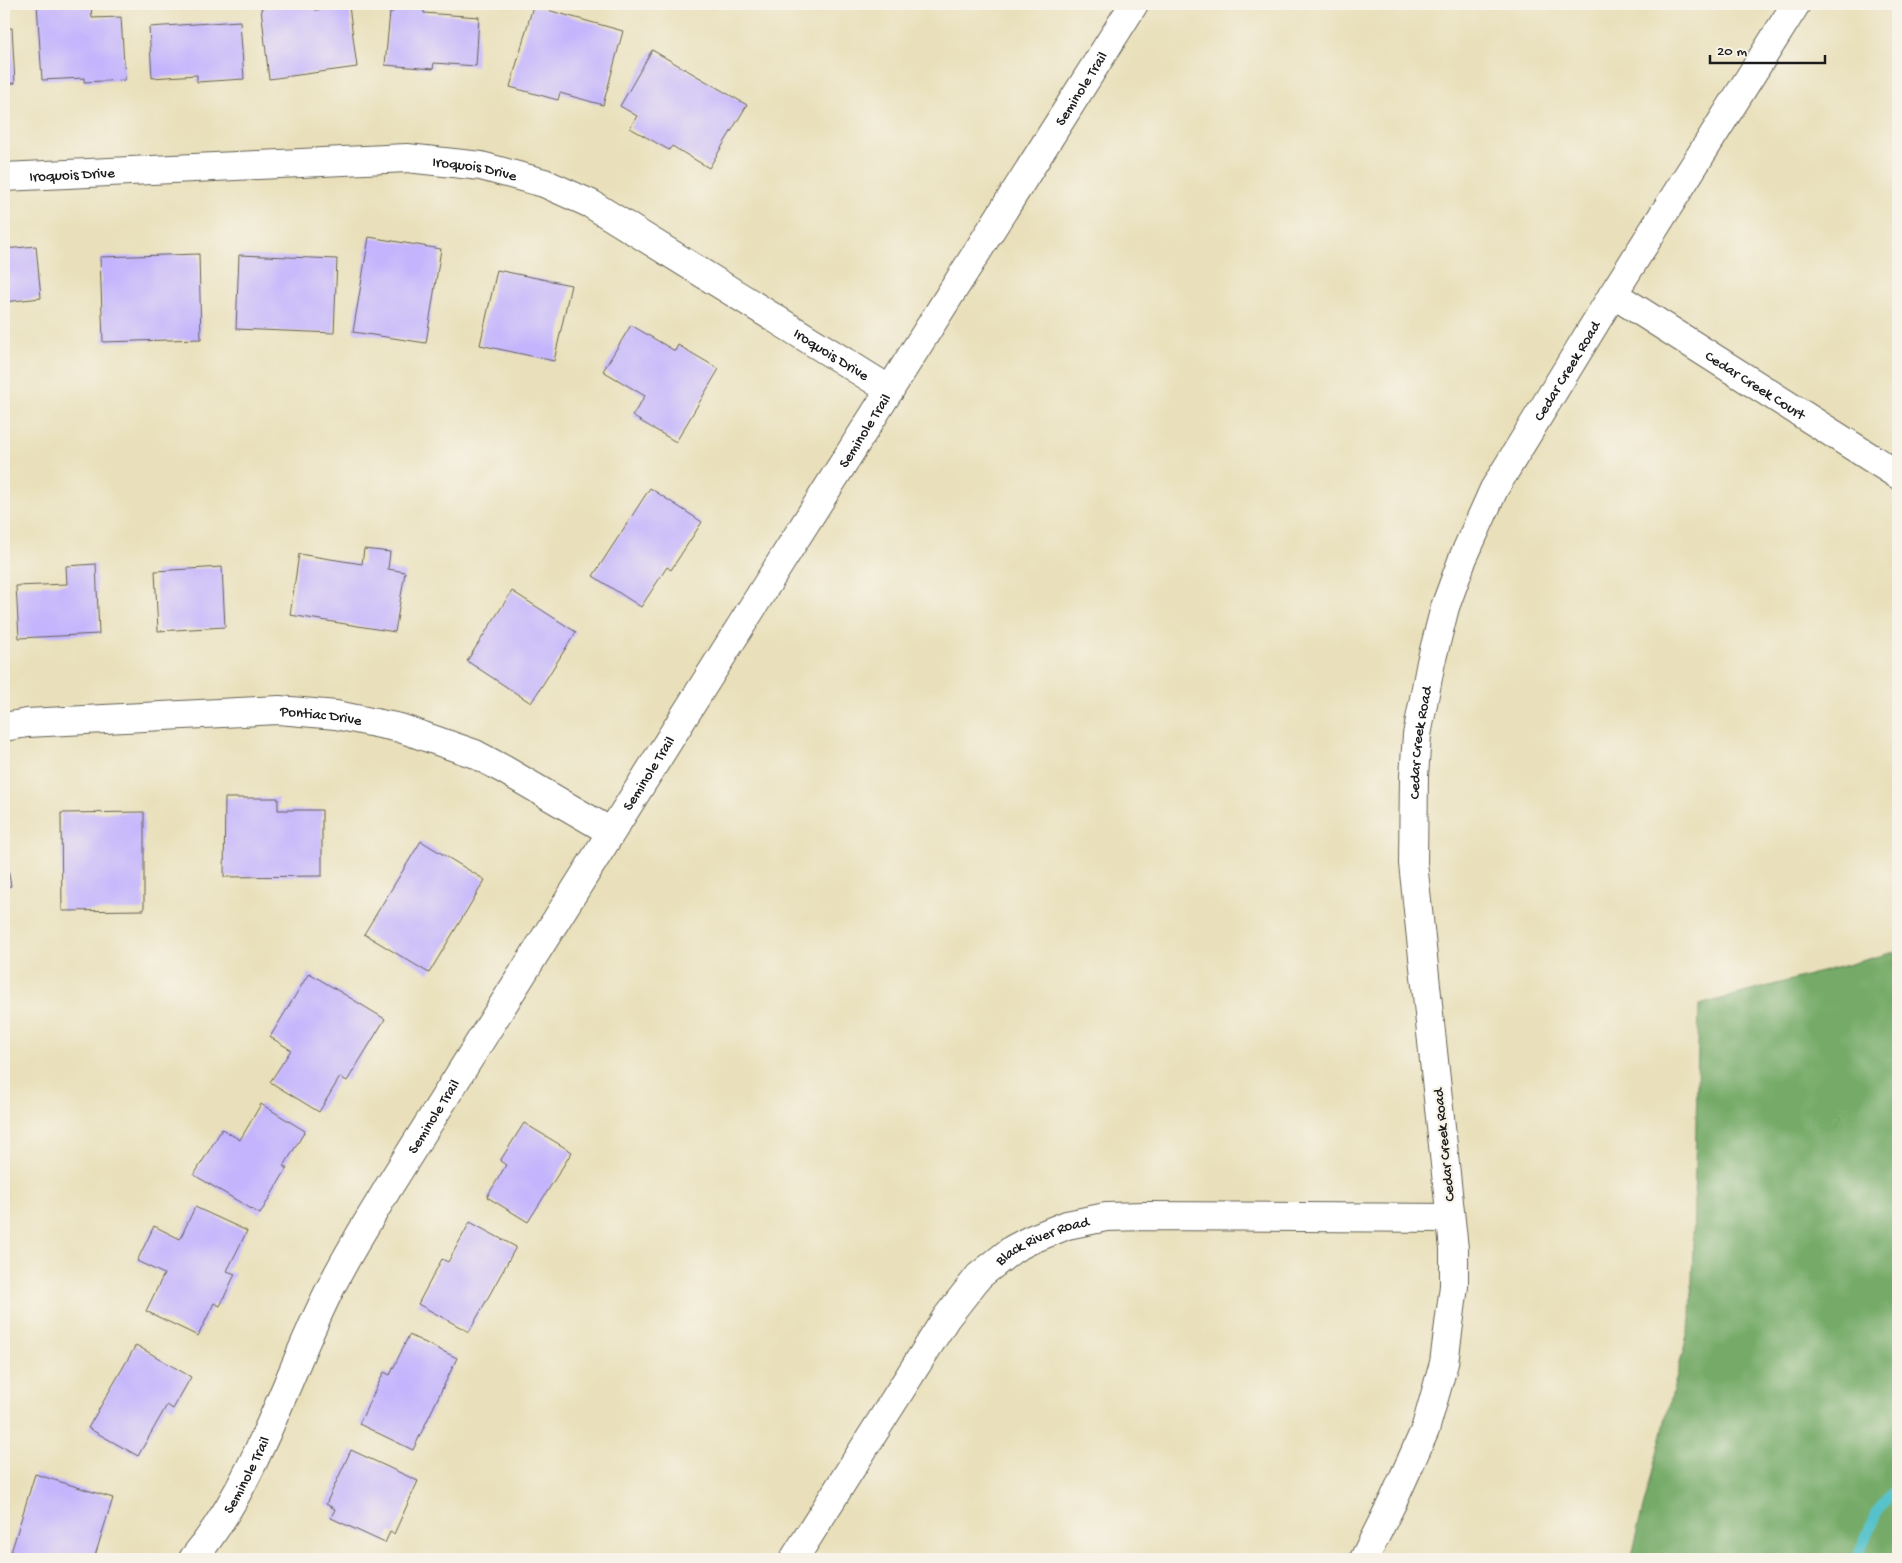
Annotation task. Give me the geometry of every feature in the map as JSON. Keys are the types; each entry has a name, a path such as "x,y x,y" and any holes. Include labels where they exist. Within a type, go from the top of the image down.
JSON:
{"street":[{"name":"Seminole Trail","path":"193,1559 235,1498 329,1291 368,1222 611,832 1134,4"},
{"name":"Cedar Creek Road","path":"1364,1559 1425,1430 1444,1363 1454,1286 1454,1249 1413,863 1414,776 1417,735 1431,662 1445,607 1462,558 1494,489 1613,294 1796,4"},
{"name":"Iroquois Drive","path":"4,177 407,158 481,166 544,183 591,204 890,390"},
{"name":"Cedar Creek Court","path":"1613,294 1898,476"},
{"name":"Pontiac Drive","path":"4,727 27,723 279,710 336,715 400,728 475,754 611,832"},
{"name":"Black River Road","path":"794,1559 946,1318 979,1276 1013,1250 1030,1240 1067,1225 1106,1217 1450,1218"}],"green space":[{"path":"1898,951 1898,1559 1630,1559 1691,1320 1699,1005"}],"building":[{"path":"37,4 91,4 92,18 121,17 125,80 84,82 84,78 42,80"},
{"path":"290,4 314,4 315,10 349,6 357,67 269,79 261,8"},
{"path":"393,4 424,4 424,13 479,17 476,66 434,63 433,69 385,65 390,12 393,12"},
{"path":"533,6 623,31 603,105 560,93 558,100 510,87"},
{"path":"240,21 244,79 197,82 197,75 152,78 149,27"},
{"path":"4,28 12,28 15,83 4,84"},
{"path":"652,50 747,105 709,168 672,146 669,150 630,128 637,116 620,106"},
{"path":"369,237 441,249 426,343 353,332"},
{"path":"36,246 41,298 4,302 4,249"},
{"path":"199,254 201,339 103,342 100,257"},
{"path":"239,255 337,259 334,333 236,329"},
{"path":"497,270 571,285 554,361 480,345"},
{"path":"631,325 675,351 678,345 719,369 676,442 632,416 645,396 603,371"},
{"path":"650,488 702,522 671,570 667,567 641,607 593,576"},
{"path":"364,549 390,552 388,569 405,572 395,632 290,615 299,554 362,564"},
{"path":"96,564 99,634 19,638 16,586 67,584 66,566"},
{"path":"222,567 225,627 158,631 155,571"},
{"path":"512,591 576,632 531,703 467,661"},
{"path":"225,798 278,798 278,810 322,810 322,876 224,877"},
{"path":"144,812 144,910 62,911 61,813"},
{"path":"421,841 485,880 429,973 364,934"},
{"path":"4,845 11,886 4,887"},
{"path":"309,973 385,1019 347,1081 340,1077 319,1112 270,1082 291,1050 270,1037"},
{"path":"261,1104 305,1131 284,1166 287,1168 260,1214 194,1175 222,1129 240,1140"},
{"path":"524,1123 572,1152 528,1222 487,1197 506,1165 500,1161"},
{"path":"195,1207 247,1231 227,1271 235,1274 220,1306 214,1303 198,1336 146,1311 164,1274 137,1261 154,1226 180,1239"},
{"path":"470,1222 516,1247 469,1332 418,1304 442,1259 448,1262"},
{"path":"409,1335 457,1358 413,1450 359,1424 384,1372 390,1375"},
{"path":"136,1345 191,1377 173,1409 167,1405 138,1456 88,1428"},
{"path":"351,1450 418,1481 394,1534 390,1532 385,1543 331,1518 335,1509 326,1504"},
{"path":"35,1474 113,1498 94,1559 9,1559"}],"waterway":[{"path":"1857,1559 1876,1513 1898,1487"}]}
